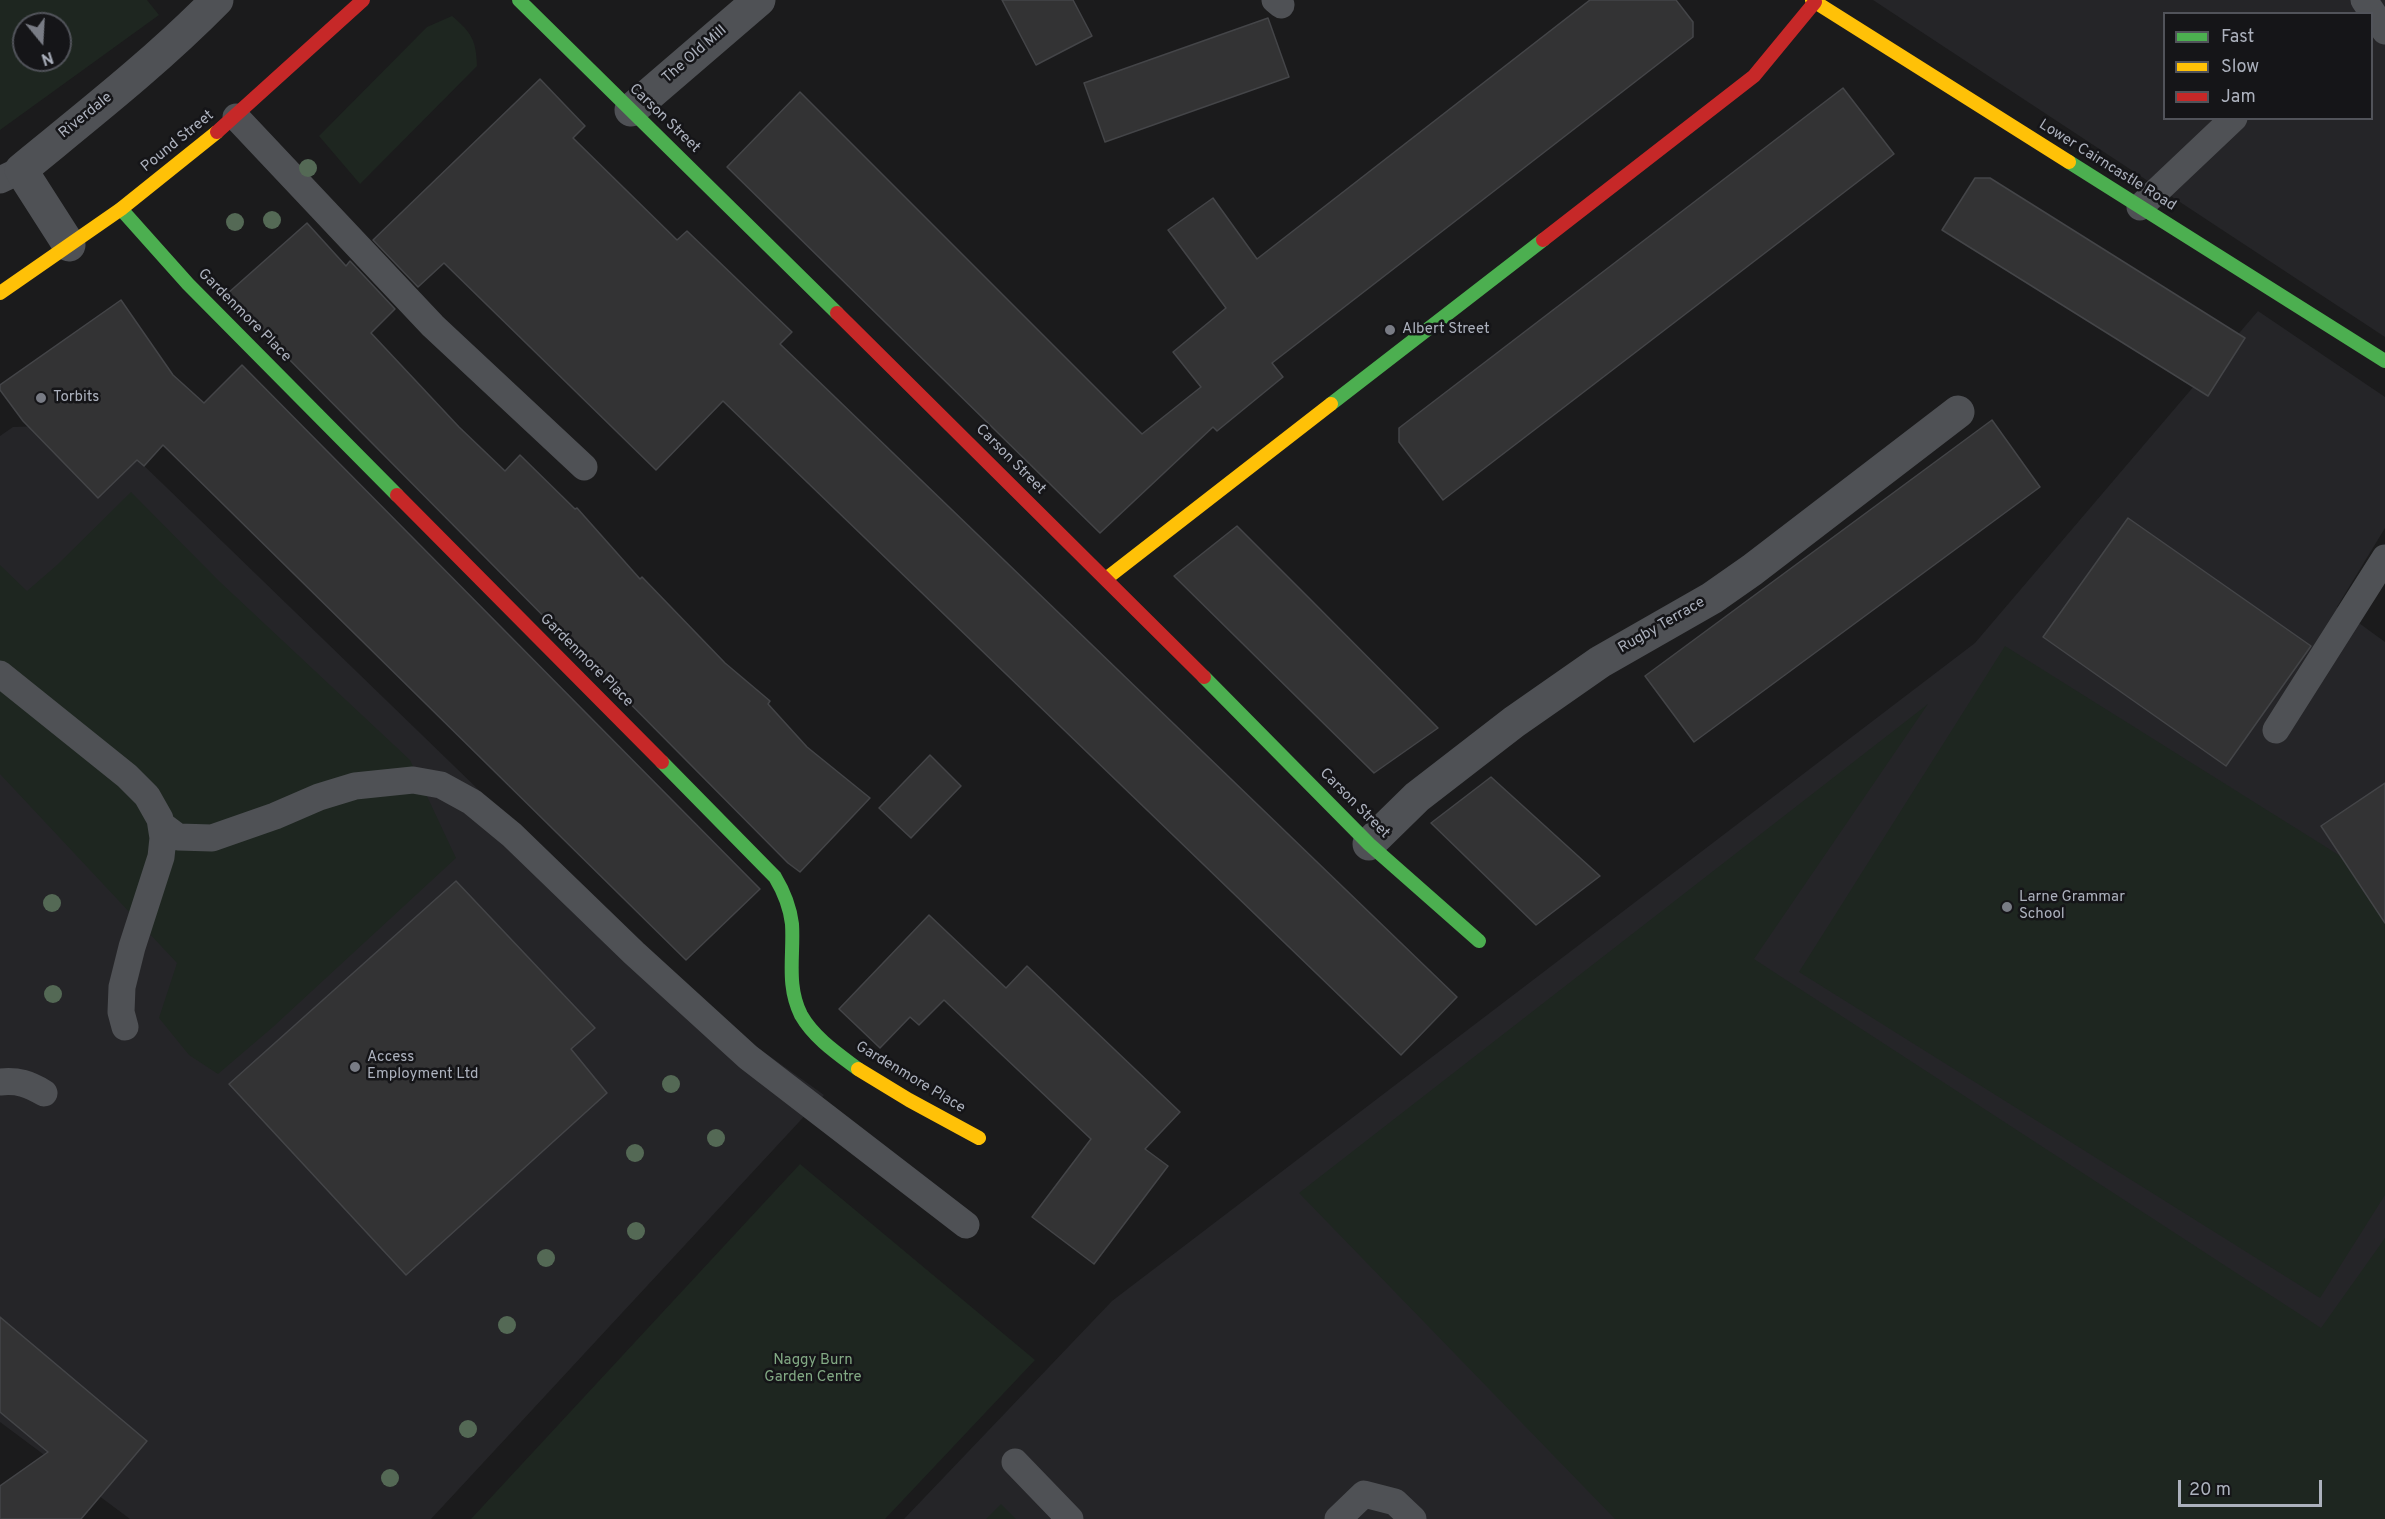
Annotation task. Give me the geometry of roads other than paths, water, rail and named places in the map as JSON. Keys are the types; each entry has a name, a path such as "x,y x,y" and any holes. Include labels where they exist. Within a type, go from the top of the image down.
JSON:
{"street":[{"name":"Riverdale","path":"69,245 10,175 146,69 217,0"},
{"name":"Pound Street","path":"0,293 121,209 236,117 249,101 363,0"},
{"name":"Carson Street","path":"519,0 1107,578 1369,844 1479,941"},
{"name":"The Old Mill","path":"631,110 759,0"},
{"name":"Lower Cairncastle Road","path":"1813,1 2385,361"},
{"path":"1107,578 1754,76 1813,1"},
{"name":"Gardenmore Place","path":"121,209 188,284 770,870 779,883 789,910 792,935 791,979 795,1001 815,1033 860,1070 979,1138"},
{"name":"Rugby Terrace","path":"1369,844 1417,797 1514,722 1600,662 1712,597 1752,570 1958,412"}],"lane":[{"path":"2349,12 2362,0"},
{"path":"2373,15 2385,32"},
{"path":"236,117 433,326 584,467"},
{"path":"2140,207 2232,120"},
{"path":"2276,730 2385,558"},
{"path":"0,674 128,776 151,802 162,825 161,857 132,946 122,987 121,1012 125,1027"},
{"path":"162,825 178,837 212,838 276,816 319,797 355,786 413,780 441,785 472,802 512,835 634,953 748,1057 966,1225"},
{"path":"0,1082 14,1080 28,1083 44,1093"},
{"path":"1015,1462 1070,1519"},
{"path":"1338,1519 1364,1494 1395,1502 1413,1519"}],"place":[{"name":"Albert Street","path":"1390,330"},
{"name":"Torbits","path":"41,398"},
{"name":"Larne Grammar School","path":"2007,907"},
{"name":"Access Employment Ltd","path":"355,1067"}],"park label":[{"name":"Naggy Burn Garden Centre","path":"813,1370"}]}
